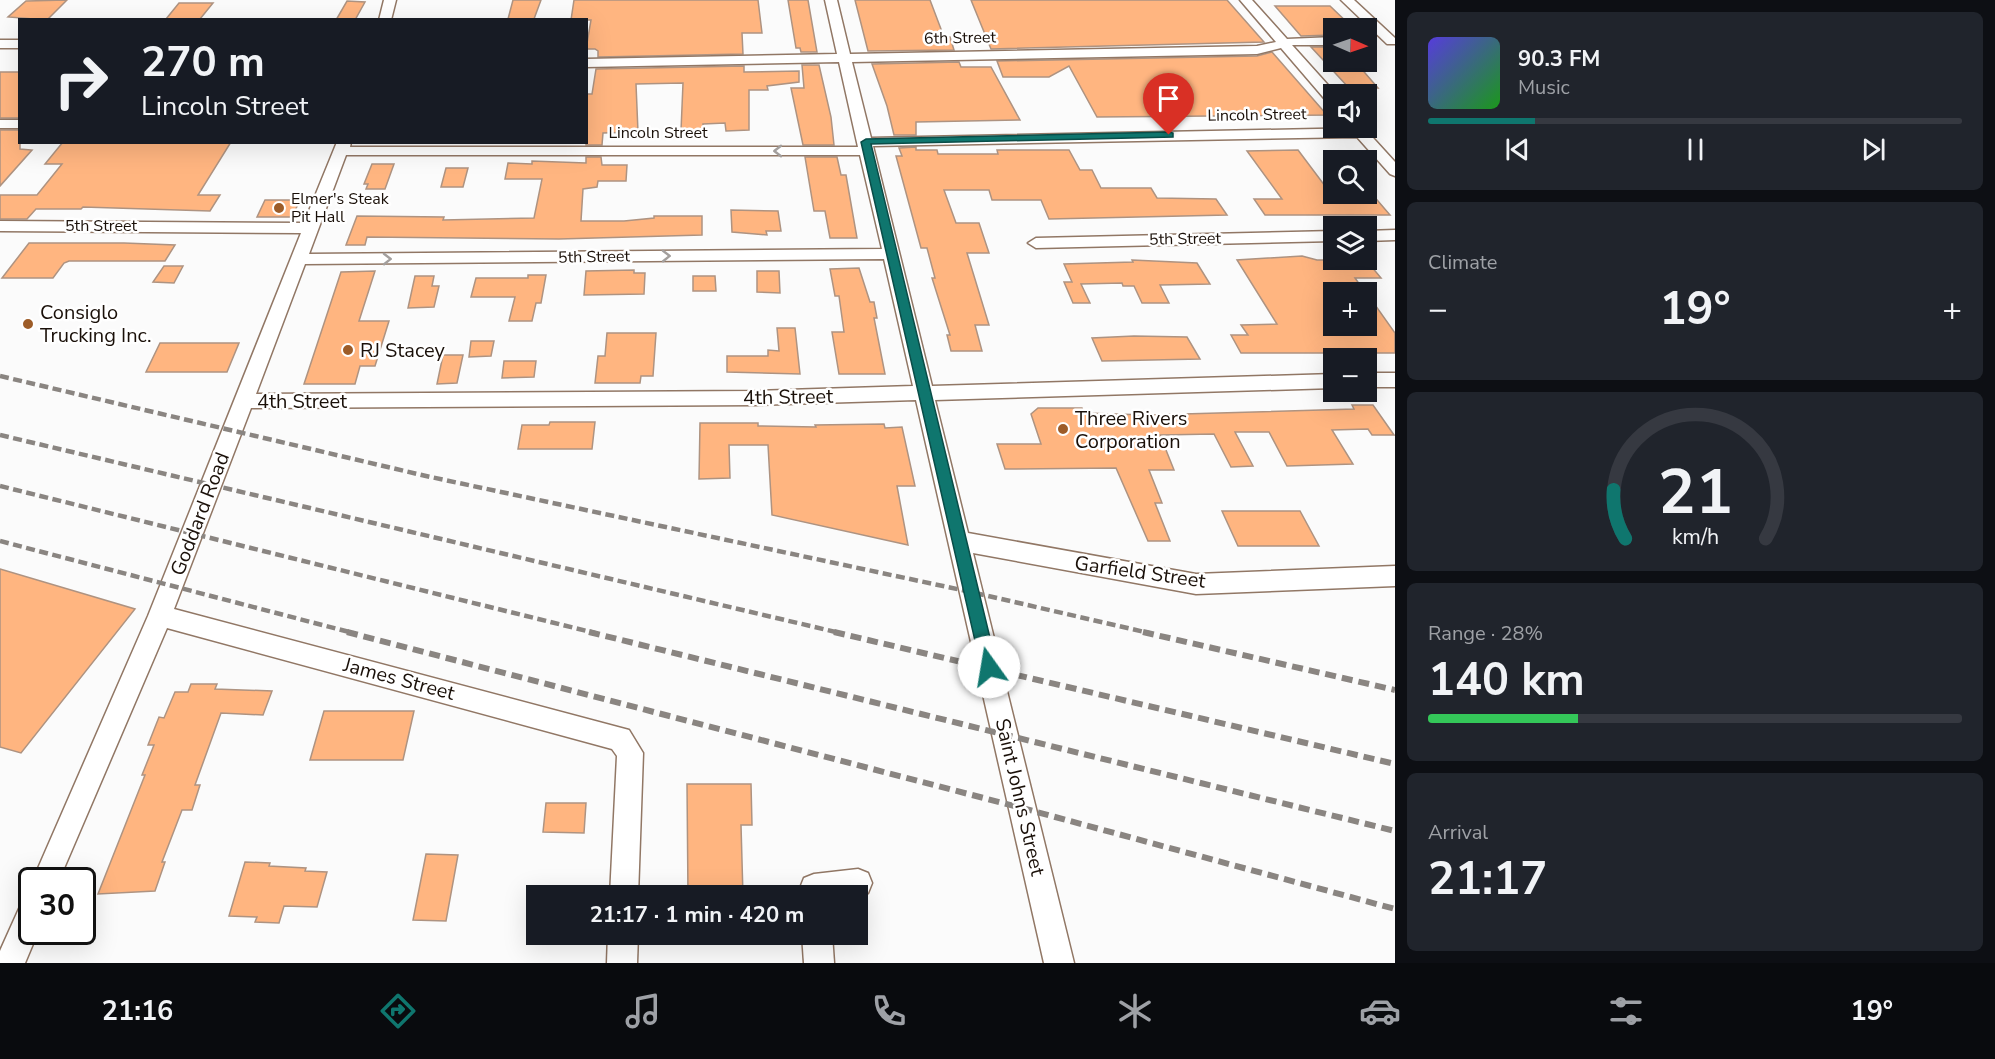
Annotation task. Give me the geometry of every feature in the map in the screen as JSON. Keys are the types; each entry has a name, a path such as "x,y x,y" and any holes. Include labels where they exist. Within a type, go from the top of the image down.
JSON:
{"street":[{"path":"386,18 390,0"},
{"name":"Saint Johns Street","path":"831,0 1059,963"},
{"path":"1246,0 1323,88"},
{"path":"1347,0 1393,41"},
{"name":"6th Street","path":"588,63 1257,50 1295,41 1323,41"},
{"path":"1377,42 1393,41"},
{"path":"0,44 18,44"},
{"path":"0,124 18,124"},
{"name":"Lincoln Street","path":"342,147 867,146 1323,131"},
{"path":"1366,138 1395,171"},
{"name":"Goddard Road","path":"51,867 160,616 342,147"},
{"name":"5th Street","path":"0,225 310,228"},
{"path":"1377,236 1395,235"},
{"name":"5th Street","path":"1036,243 1323,236"},
{"name":"5th Street","path":"297,260 891,254"},
{"path":"1377,380 1395,380"},
{"name":"4th Street","path":"242,401 925,394 1323,381"},
{"name":"Garfield Street","path":"960,541 1196,584 1395,576"},
{"name":"James Street","path":"160,616 620,739 630,753 624,885"},
{"path":"840,885 858,883"},
{"path":"10,963 18,944"},
{"path":"621,963 622,945"},
{"path":"818,945 819,963"}],"building":[{"path":"67,0 49,18 8,17 26,1"},
{"path":"513,0 541,0 534,18 508,18"},
{"path":"574,0 758,0 762,33 742,33 743,54 598,57 598,51 588,49 591,20 571,18"},
{"path":"788,0 808,0 817,52 801,52 800,48 796,48"},
{"path":"855,0 930,0 944,37 950,37 954,50 868,51"},
{"path":"971,0 1227,0 1264,42 991,49"},
{"path":"347,1 365,2 356,18 337,18"},
{"path":"179,3 213,3 201,18 167,18"},
{"path":"1275,6 1330,6 1343,18 1323,18 1323,35 1301,36"},
{"path":"1311,47 1323,47 1323,60"},
{"path":"1272,52 1323,110 1323,115 1097,117 1069,66 1049,77 1003,77 997,61 1257,56"},
{"path":"959,62 961,67 991,67 1020,120 916,122 916,135 894,135 887,106 872,64"},
{"path":"802,65 819,65 831,117 834,145 803,145 791,88 804,88"},
{"path":"744,66 744,72 799,71 799,82 767,86 768,90 749,90 749,130 726,131 725,123 703,124 703,131 681,131 683,83 636,84 638,132 603,133 602,145 586,145 588,144 588,94 592,94 596,69"},
{"path":"0,72 18,72 18,118 0,118"},
{"path":"1334,72 1364,72 1375,84 1345,84"},
{"path":"0,130 18,130 20,149 32,150 0,186"},
{"path":"61,144 230,144 198,195 220,195 210,211 83,207 81,209 36,209 27,219 0,219 0,195 37,195 62,164 45,164"},
{"path":"916,147 916,150 937,150 938,154 998,154 997,150 1069,150 1080,170 1092,170 1101,188 1151,188 1157,198 1216,199 1227,215 1049,219 1041,200 992,200 989,190 944,190 956,223 979,223 989,253 967,253 989,325 975,325 982,351 951,351 947,335 950,335 932,278 935,278 927,248 921,248 896,156 902,156 899,148"},
{"path":"1298,150 1323,183 1323,204 1377,204 1377,200 1390,215 1265,215 1254,199 1282,199 1247,151"},
{"path":"586,157 601,157 602,165 627,165 626,181 598,181 597,187 583,189 581,221 624,221 654,218 654,216 702,216 702,235 559,239 367,237 365,245 346,245 357,216 444,217 443,220 534,218 542,179 505,179 508,163 532,164 532,161 586,163"},
{"path":"805,157 837,157 841,175 846,175 857,238 830,238 825,211 814,211"},
{"path":"372,164 394,164 385,189 366,189 368,184 364,184"},
{"path":"446,168 468,168 463,187 441,187"},
{"name":"Elmer's Steak Pit Hall","path":"265,200 300,200 292,217 257,217"},
{"path":"731,210 778,211 781,231 766,231 767,235 732,232"},
{"path":"29,243 175,245 165,261 69,261 64,263 53,278 2,278"},
{"path":"1302,256 1323,260 1323,270 1374,270 1381,278 1355,278 1358,282 1323,282 1323,336 1377,336 1377,308 1395,333 1395,353 1377,353 1377,348 1323,348 1323,353 1241,353 1231,335 1248,335 1241,325 1277,324 1237,260"},
{"path":"1132,260 1197,263 1210,284 1160,285 1169,303 1142,303 1134,286 1123,286 1122,283 1081,284 1090,303 1073,303 1064,282 1072,282 1064,264 1133,262"},
{"path":"164,266 183,266 174,283 153,282"},
{"path":"859,268 870,302 874,302 877,318 874,318 885,374 839,374 832,332 844,332 839,296 835,296 830,269"},
{"path":"634,270 634,273 645,273 644,294 584,295 586,271"},
{"path":"375,271 359,321 389,321 375,366 360,366 355,384 304,384 341,272"},
{"path":"757,271 779,271 780,293 757,292"},
{"path":"528,275 546,275 541,303 536,303 532,321 509,321 515,297 471,297 476,278 528,278"},
{"path":"415,276 434,276 432,286 439,286 434,307 408,308"},
{"path":"693,276 715,276 716,291 693,291"},
{"path":"777,328 795,328 800,374 727,372 727,356 768,356 768,350 779,351"},
{"path":"607,333 656,333 653,376 641,376 640,383 595,383 598,356 605,356"},
{"path":"1187,337 1200,359 1102,361 1092,338"},
{"path":"471,341 494,341 491,356 469,357"},
{"path":"160,343 239,343 227,372 146,372"},
{"path":"443,355 463,355 457,383 437,384"},
{"path":"504,361 536,361 534,377 502,378"},
{"path":"1352,405 1373,405 1394,435 1372,435 1368,429 1332,430 1353,464 1287,466 1269,432 1235,432 1253,466 1231,467 1214,434 1160,435 1174,470 1149,470 1162,503 1155,503 1170,541 1148,541 1116,468 1005,469 997,444 1041,444 1031,414 1038,408 1082,408 1084,413 1147,415 1354,409"},
{"path":"550,422 595,422 592,449 518,449 522,425 549,425"},
{"path":"700,423 758,423 758,426 816,427 815,425 884,424 885,428 902,427 915,486 897,486 908,545 772,515 768,445 729,445 730,478 699,479"},
{"path":"1222,511 1300,511 1319,546 1238,546"},
{"path":"0,569 135,609 21,753 0,747"},
{"path":"191,684 217,684 215,689 272,691 263,715 221,713 195,785 200,785 192,810 182,810 162,862 165,862 155,891 98,894 145,775 142,775 154,745 148,745 159,717 164,718 175,692 188,692"},
{"path":"324,711 414,711 403,760 310,760"},
{"path":"687,784 751,784 752,825 741,825 743,885 688,885"},
{"path":"546,803 586,803 584,833 543,832"},
{"path":"426,854 458,855 446,921 413,920"},
{"path":"245,862 270,863 269,866 306,868 305,871 327,872 317,907 284,906 279,923 255,922 257,917 229,916"}],"railway":[{"path":"0,376 426,476 971,592 1149,633"},
{"path":"0,435 840,633"},
{"path":"0,486 595,633"},
{"path":"0,541 353,633"},
{"path":"347,632 1022,808 1395,909"},
{"path":"589,632 1395,831"},
{"path":"834,632 1395,764"},
{"path":"1143,632 1395,690"}],"place":[{"name":"Elmer's Steak Pit Hall","path":"279,208"},
{"name":"Consiglo Trucking Inc.","path":"28,324"},
{"name":"RJ Stacey","path":"348,350"},
{"name":"Three Rivers Corporation","path":"1063,429"}],"route":[{"path":"989,667 866,142 1169,135"}]}
